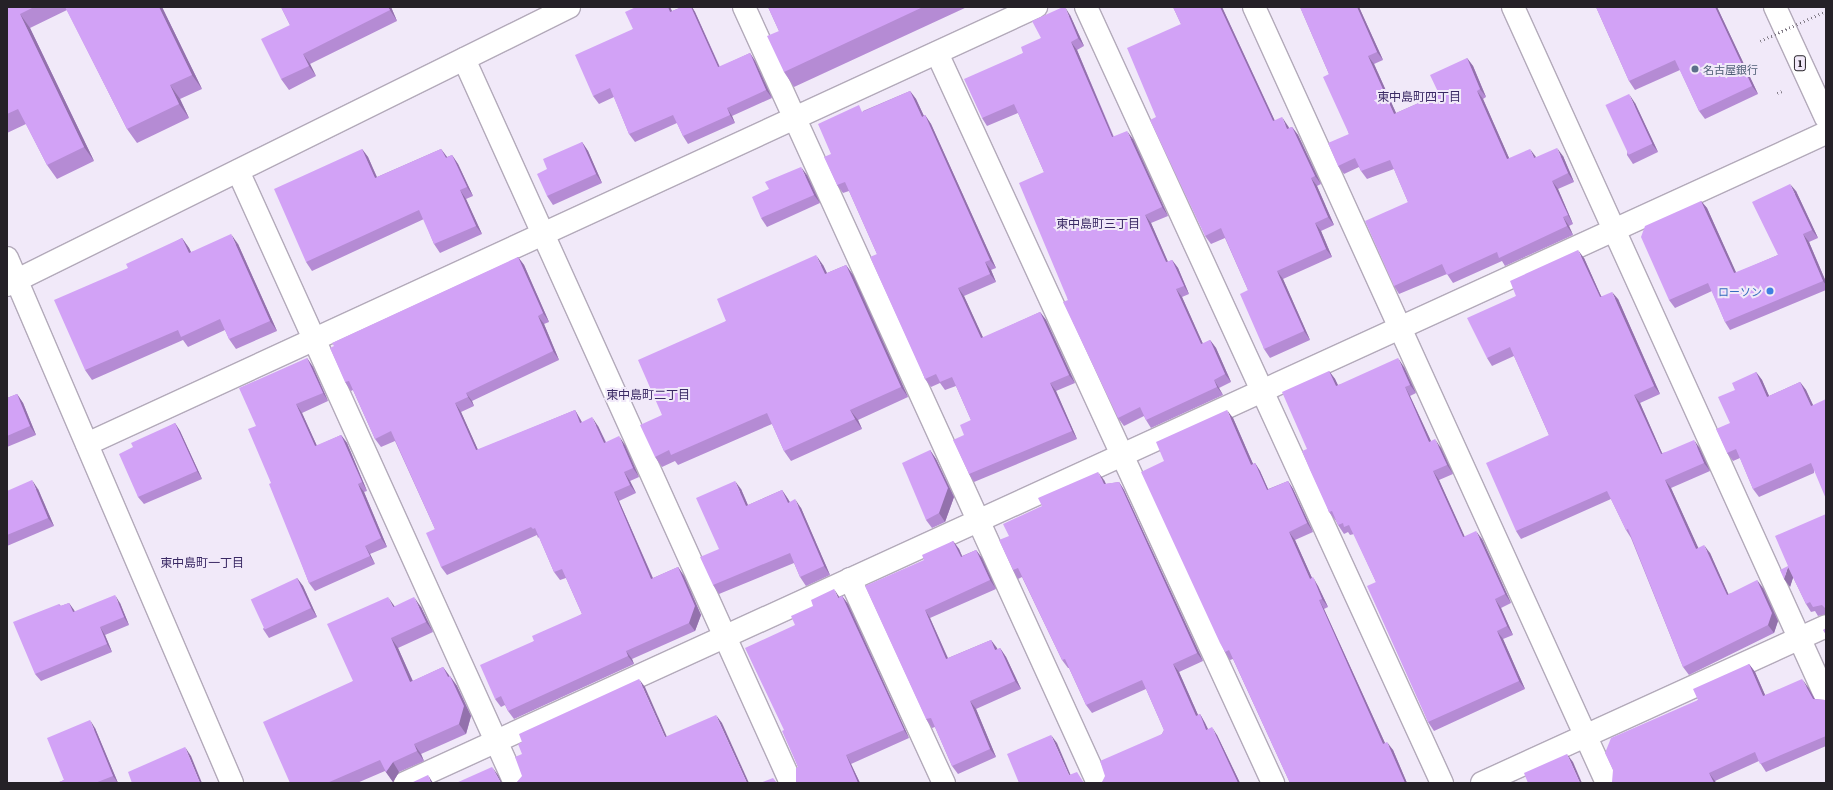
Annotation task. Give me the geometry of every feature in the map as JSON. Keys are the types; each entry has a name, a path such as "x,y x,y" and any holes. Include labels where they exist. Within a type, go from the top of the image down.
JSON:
{"main road":[{"path":"12,283 569,7"},
{"path":"744,7 1098,783"},
{"path":"87,444 1036,7"},
{"path":"1086,7 1442,783"},
{"path":"1254,7 1607,783"},
{"path":"1513,7 1826,697"},
{"name":"1","path":"1775,7 1826,118"},
{"path":"937,53 1273,783"},
{"path":"464,59 790,783"},
{"path":"405,783 1826,133"},
{"path":"238,171 515,783"},
{"path":"7,258 12,283 87,444 232,783"},
{"path":"850,579 944,783"},
{"path":"1482,783 1826,626"}],"path":[{"path":"1760,41 1826,11"},
{"path":"1777,93 1782,91"}],"building":[{"path":"7,7 34,7 20,14 84,147 47,165 18,109 7,114"},
{"path":"65,7 159,7 192,75 170,85 179,104 127,129"},
{"path":"281,7 388,7 390,10 303,54 309,66 281,79 261,39 290,25"},
{"path":"636,7 668,7 670,12 682,7 691,7 718,67 750,53 766,90 727,108 730,115 683,136 673,115 629,134 610,88 593,96 575,55 633,29 625,12"},
{"path":"768,7 923,7 784,72 767,36 779,31"},
{"path":"1065,7 1078,38 1071,42 1112,137 1127,131 1162,207 1145,215 1166,262 1172,260 1184,286 1176,289 1201,344 1210,340 1225,374 1214,380 1217,387 1146,420 1140,407 1118,418 1063,302 1068,300 1019,183 1044,172 1014,104 982,118 964,79 1023,53 1021,47 1041,38 1032,21"},
{"path":"1173,7 1220,7 1273,121 1282,117 1287,129 1292,127 1315,176 1311,178 1328,217 1315,223 1326,249 1277,271 1304,331 1264,349 1240,294 1248,290 1221,228 1205,236 1150,120 1156,117 1127,48 1181,24"},
{"path":"1300,7 1357,7 1377,52 1368,56 1394,114 1439,94 1430,75 1467,58 1480,89 1477,91 1507,159 1530,149 1534,158 1557,148 1568,173 1552,181 1568,215 1563,217 1567,226 1499,258 1497,252 1447,275 1442,264 1394,286 1365,221 1408,202 1390,160 1361,171 1355,158 1338,166 1328,143 1349,134 1323,77 1329,74"},
{"path":"1596,7 1715,7 1752,86 1699,111 1675,60 1629,81"},
{"path":"910,91 922,117 925,115 990,260 985,262 990,274 958,288 981,338 1040,312 1069,375 1050,383 1072,431 969,474 953,440 964,435 960,425 971,420 952,377 940,382 936,374 925,379 870,257 877,254 845,182 837,185 824,157 831,154 818,124 859,105 862,112"},
{"path":"1629,94 1652,144 1629,155 1605,105"},
{"path":"582,142 596,174 547,196 537,174 547,169 543,159"},
{"path":"362,149 375,178 441,149 446,158 452,155 467,187 460,190 476,226 434,244 419,210 306,262 274,189"},
{"path":"801,167 814,195 761,218 752,197 769,189 765,182"},
{"path":"1790,184 1812,230 1803,234 1823,281 1725,322 1708,283 1669,300 1641,237 1645,226 1701,201 1734,273 1778,255 1752,202"},
{"path":"231,234 270,321 229,339 220,319 181,337 178,330 85,370 54,300 128,268 126,264 182,238 189,253"},
{"path":"1578,250 1600,297 1612,292 1654,386 1634,395 1661,454 1694,440 1704,463 1665,480 1696,549 1704,545 1727,595 1757,580 1772,613 1768,625 1683,667 1628,529 1626,530 1607,491 1516,531 1486,463 1549,435 1510,347 1487,358 1467,318 1516,296 1510,281"},
{"path":"816,255 825,274 846,265 901,387 850,410 855,419 784,451 767,413 671,455 669,450 655,457 640,425 662,415 638,360 726,321 717,299"},
{"path":"518,257 543,313 538,316 553,351 466,393 468,397 455,403 476,450 575,410 580,423 592,417 604,443 619,436 633,468 624,472 630,485 614,492 651,579 678,567 695,606 689,623 626,651 628,656 508,711 501,696 495,699 480,665 534,641 532,636 582,614 562,569 554,572 535,528 533,529 531,527 441,567 426,533 435,529 391,431 375,439 349,381 345,382 330,348 334,346 332,343"},
{"path":"307,358 323,393 296,404 315,446 341,435 362,482 358,484 381,538 365,546 370,556 309,583 269,484 271,483 248,429 256,426 239,388"},
{"path":"1398,358 1410,385 1405,387 1429,442 1435,439 1447,465 1433,471 1463,537 1476,531 1505,594 1495,599 1507,626 1497,631 1519,681 1428,722 1367,586 1376,582 1349,525 1344,527 1343,523 1338,525 1332,511 1329,512 1302,451 1307,449 1282,392 1329,371 1336,386"},
{"path":"1756,372 1767,397 1800,382 1811,406 1826,399 1826,499 1811,463 1753,489 1736,449 1727,453 1716,429 1730,423 1718,397 1735,390 1732,383"},
{"path":"17,394 30,426 7,436 7,398"},
{"path":"1227,410 1251,465 1255,463 1267,490 1288,481 1307,523 1289,532 1310,579 1313,577 1322,599 1319,600 1383,744 1387,742 1405,783 1290,783 1229,650 1225,652 1220,643 1141,472 1164,461 1156,442"},
{"path":"175,423 197,471 138,497 119,454 133,447 131,443"},
{"path":"930,450 948,488 939,513 926,520 902,463"},
{"path":"1098,472 1104,484 1119,482 1197,653 1173,664 1196,716 1200,714 1206,730 1212,727 1238,783 1101,783 1105,776 1100,761 1162,734 1164,730 1142,680 1086,705 1065,659 1062,660 1018,568 1013,570 999,540 1009,536 1003,524 1042,506 1038,498"},
{"path":"32,480 48,518 7,535 7,491"},
{"path":"735,481 746,506 782,490 788,503 795,499 824,566 800,577 790,553 713,585 700,557 719,549 696,498"},
{"path":"1826,514 1826,609 1822,605 1813,607 1810,602 1806,604 1788,567 1784,579 1780,570 1788,566 1775,536"},
{"path":"953,541 961,557 976,550 990,580 925,610 946,659 991,640 995,650 1000,648 1015,681 970,701 990,749 952,766 931,718 926,719 865,586 924,560 922,555"},
{"path":"297,578 311,608 265,629 251,600"},
{"path":"834,589 838,598 842,596 904,730 846,755 858,783 794,783 796,782 796,768 798,767 782,731 784,730 745,648 795,625 791,616 813,606 811,600"},
{"path":"115,595 124,617 100,627 107,644 35,674 13,622 59,604 60,606 69,603 73,612"},
{"path":"388,597 393,607 414,597 426,622 391,638 410,682 443,667 448,677 450,676 464,706 459,724 414,744 417,751 393,762 386,772 380,760 327,783 290,783 263,722 353,681 327,624"},
{"path":"1826,628 1826,635 1823,630"},
{"path":"1749,664 1763,696 1802,679 1813,699 1826,699 1826,736 1760,764 1755,752 1709,773 1714,783 1609,783 1612,782 1613,770 1605,753 1611,738 1698,700 1693,689"},
{"path":"639,679 665,737 716,715 747,783 516,783 522,776 515,757 522,754 518,744 522,742 519,734"},
{"path":"90,720 113,776 95,783 57,783 64,780 47,738"},
{"path":"1051,735 1069,775 1077,772 1084,783 1019,783 1007,754"},
{"path":"185,747 200,783 132,783 128,772"},
{"path":"1567,754 1580,783 1528,783 1524,773"},
{"path":"492,767 501,783 456,783"},
{"path":"428,775 431,783 411,783"},
{"path":"773,778 777,783 760,783"}],"place":[{"name":"名古屋銀行","path":"1695,69"},
{"name":"ローソン","path":"1770,291"}],"district":[{"name":"東中島町四丁目","path":"1419,97"},
{"name":"東中島町三丁目","path":"1098,224"},
{"name":"東中島町二丁目","path":"648,395"},
{"name":"東中島町一丁目","path":"202,563"}]}
